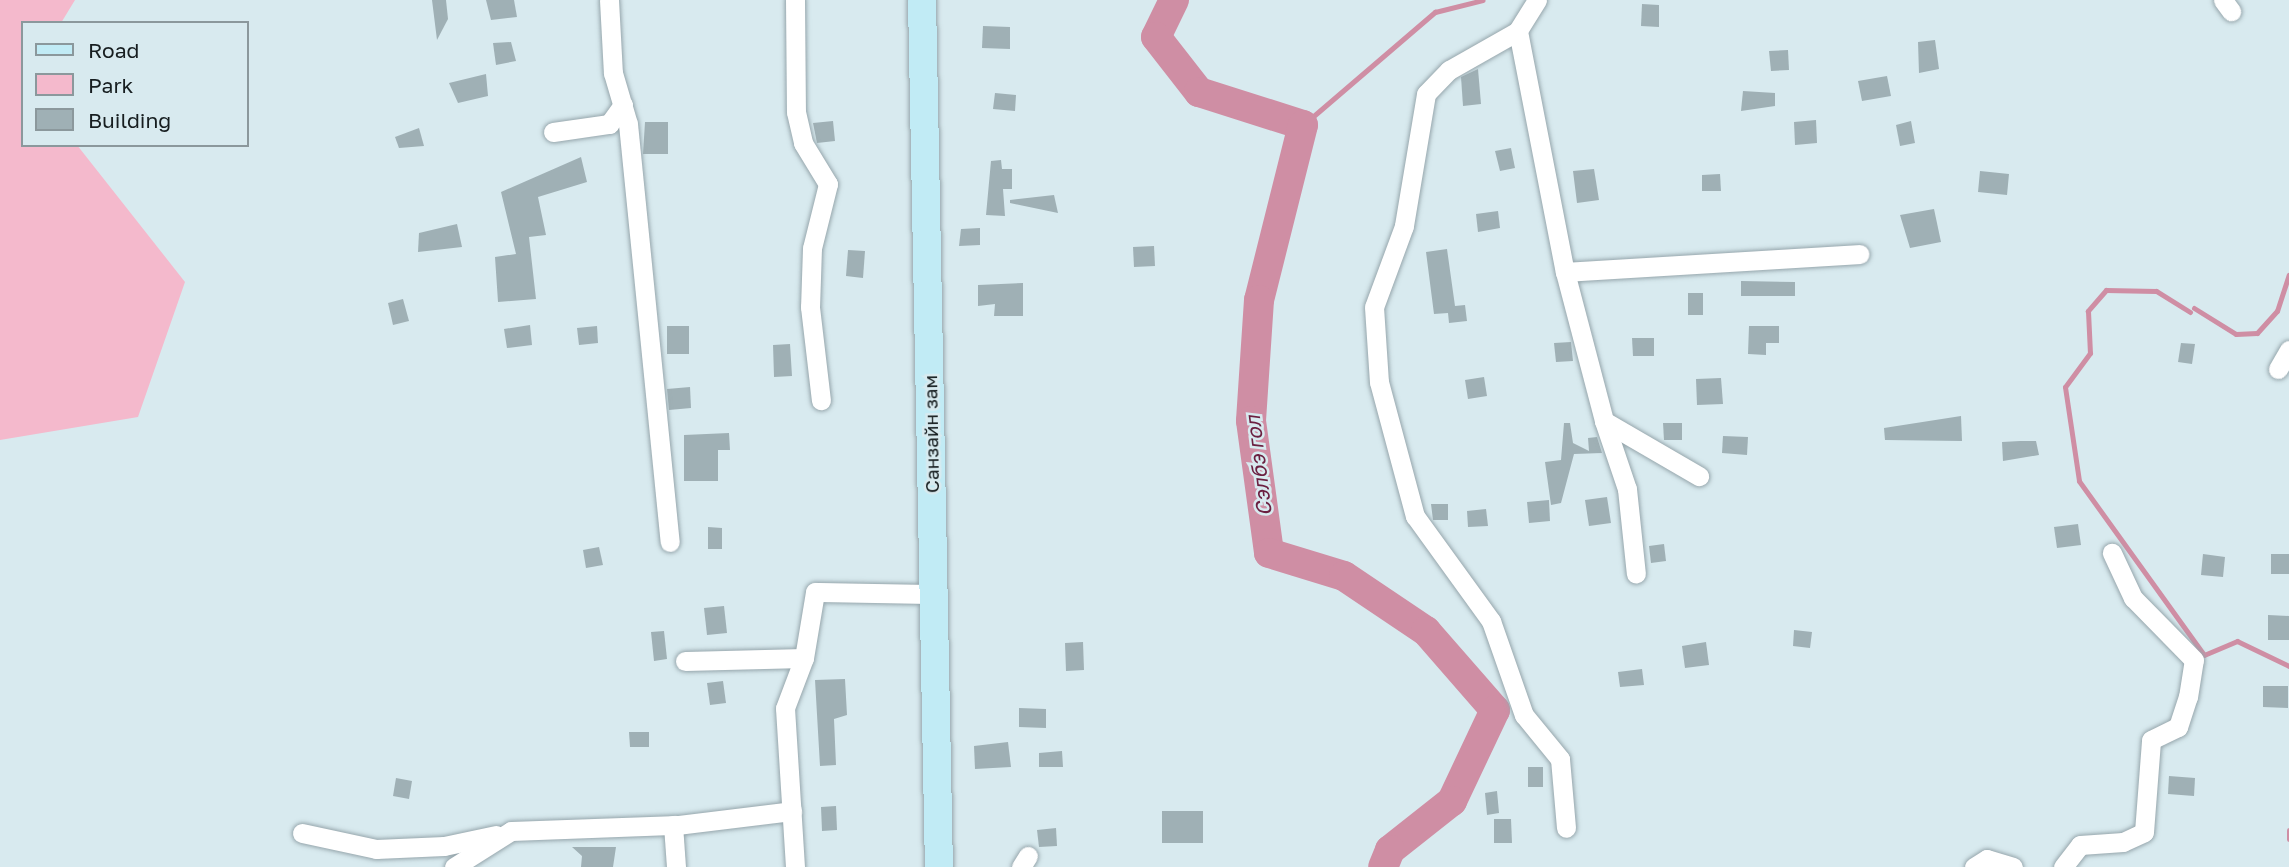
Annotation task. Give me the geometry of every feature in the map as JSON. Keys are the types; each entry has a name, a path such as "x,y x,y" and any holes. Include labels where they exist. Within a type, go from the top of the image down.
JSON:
{"main road":[{"name":"Санзайн зам","path":"922,0 939,867"}],"street":[{"path":"609,0 613,72 623,105 670,541"},
{"path":"795,0 796,112 803,143 828,184 811,260 821,400"},
{"path":"1537,0 1517,31 1450,70 1426,94 1404,226 1374,307 1379,382 1415,516 1492,621 1524,715 1560,760 1566,828"},
{"path":"1517,31 1565,272 1604,421 1628,489 1636,574"},
{"path":"553,132 609,124 623,105"},
{"path":"1565,272 1859,254"},
{"path":"2278,369 2289,350"},
{"path":"1604,421 1699,476"},
{"path":"2063,867 2081,845 2123,842 2144,832 2151,740 2178,727 2188,697 2194,660 2133,598 2112,553"},
{"path":"795,867 785,708 804,658 815,592 934,594"},
{"path":"685,661 804,658"},
{"path":"302,833 376,849 444,846 511,831 673,825 792,811"},
{"path":"673,825 676,867"},
{"path":"454,867 511,831"},
{"path":"1975,867 1987,859 2013,867"}],"green space":[{"path":"0,0 75,0 62,21 21,21 21,147 79,147 185,282 138,417 0,440"}],"building":[{"path":"432,0 446,0 448,19 437,40"},
{"path":"486,0 514,0 517,17 491,20"},
{"path":"1642,4 1659,5 1659,27 1641,26"},
{"path":"983,26 1010,27 1010,49 982,48"},
{"path":"1935,40 1939,69 1919,73 1918,42"},
{"path":"511,42 516,61 496,65 493,43"},
{"path":"1788,50 1789,70 1771,71 1769,51"},
{"path":"1478,69 1481,104 1463,106 1461,77"},
{"path":"486,74 488,96 458,103 449,83"},
{"path":"1887,76 1891,96 1862,101 1858,81"},
{"path":"1743,91 1775,93 1775,106 1741,111"},
{"path":"995,93 1016,95 1015,111 993,109"},
{"path":"1816,120 1817,143 1795,145 1794,122"},
{"path":"833,121 835,141 817,143 813,123"},
{"path":"1911,121 1915,143 1900,146 1896,125"},
{"path":"645,122 668,122 668,154 643,154"},
{"path":"419,128 424,146 399,148 395,137"},
{"path":"1511,148 1515,168 1500,171 1495,151"},
{"path":"581,157 587,182 538,197 546,235 529,237 536,299 498,302 495,257 516,254 501,192"},
{"path":"1001,160 1002,169 1012,169 1012,189 1003,189 1005,216 986,215 991,161"},
{"path":"1594,169 1599,200 1577,203 1573,171"},
{"path":"1980,171 2009,174 2007,195 1978,192"},
{"path":"1720,174 1721,191 1702,191 1702,175"},
{"path":"1054,195 1058,213 1010,203 1010,200"},
{"path":"1934,209 1941,242 1910,248 1900,215"},
{"path":"1498,211 1500,228 1478,232 1476,214"},
{"path":"457,224 462,247 418,252 419,233"},
{"path":"980,228 980,245 959,246 961,229"},
{"path":"1154,246 1155,266 1134,267 1133,247"},
{"path":"1447,249 1455,306 1465,305 1467,321 1449,323 1448,313 1434,314 1426,252"},
{"path":"848,250 865,251 863,278 846,276"},
{"path":"1741,281 1795,282 1795,296 1741,296"},
{"path":"1023,283 1023,316 994,316 995,304 978,306 978,285"},
{"path":"1688,293 1703,293 1703,315 1688,315"},
{"path":"403,299 409,321 393,325 388,303"},
{"path":"530,325 532,345 507,348 504,329"},
{"path":"597,326 598,343 579,345 577,328"},
{"path":"667,326 689,326 689,354 667,354"},
{"path":"1749,326 1779,326 1779,343 1766,343 1766,355 1748,354"},
{"path":"1632,338 1654,338 1654,356 1633,356"},
{"path":"1571,342 1573,361 1556,362 1554,343"},
{"path":"2181,343 2195,344 2192,364 2178,362"},
{"path":"790,344 792,376 774,377 773,345"},
{"path":"1484,377 1487,396 1468,399 1465,380"},
{"path":"1721,378 1723,404 1697,405 1696,379"},
{"path":"690,387 691,408 669,410 667,389"},
{"path":"1961,416 1962,441 1885,440 1884,428"},
{"path":"1564,423 1570,423 1573,443 1589,451 1588,438 1597,437 1602,453 1574,454 1561,503 1551,505 1545,462 1561,460"},
{"path":"1663,423 1682,423 1682,440 1664,440"},
{"path":"729,433 730,450 718,450 718,481 684,481 684,435"},
{"path":"1723,436 1748,437 1747,455 1722,453"},
{"path":"2036,441 2039,455 2003,461 2002,442"},
{"path":"1607,497 1611,523 1589,526 1585,500"},
{"path":"1549,500 1550,521 1529,523 1527,502"},
{"path":"1431,504 1448,504 1448,520 1433,520"},
{"path":"1486,509 1488,526 1468,527 1467,511"},
{"path":"2078,524 2081,545 2057,548 2054,527"},
{"path":"708,527 722,528 722,549 708,549"},
{"path":"1664,544 1666,561 1651,563 1649,546"},
{"path":"599,547 603,565 586,568 583,550"},
{"path":"2203,554 2225,557 2223,577 2201,575"},
{"path":"2271,554 2289,554 2289,574 2271,574"},
{"path":"724,606 727,633 707,635 704,608"},
{"path":"2268,615 2289,616 2289,640 2268,640"},
{"path":"1794,630 1812,632 1810,648 1793,646"},
{"path":"664,631 667,659 654,661 651,632"},
{"path":"1083,642 1084,670 1066,671 1065,643"},
{"path":"1706,642 1709,665 1685,668 1682,646"},
{"path":"1642,669 1644,685 1620,687 1618,672"},
{"path":"845,679 847,715 834,719 836,765 820,766 815,680"},
{"path":"723,681 726,703 710,705 707,683"},
{"path":"2263,686 2288,686 2288,708 2263,707"},
{"path":"1019,708 1046,709 1046,728 1019,727"},
{"path":"629,732 649,732 649,747 630,747"},
{"path":"1008,742 1011,767 975,769 974,746"},
{"path":"1062,751 1063,767 1039,767 1039,753"},
{"path":"1528,767 1543,767 1543,787 1528,787"},
{"path":"2169,776 2195,778 2194,796 2168,794"},
{"path":"396,778 412,781 409,799 393,796"},
{"path":"1497,791 1499,813 1487,815 1485,793"},
{"path":"836,806 837,830 822,831 821,807"},
{"path":"1162,811 1203,811 1203,843 1162,843"},
{"path":"1494,819 1511,819 1512,843 1494,843"},
{"path":"1056,828 1057,846 1039,847 1037,830"},
{"path":"572,847 616,847 613,867 581,867 582,856"}],"waterway":[{"name":"Сэлбэ гол","path":"1174,0 1156,37 1199,92 1303,125 1259,300 1251,421 1269,553 1344,576 1426,631 1495,710 1452,801 1390,850 1383,867"},
{"path":"1303,125 1435,12 1483,0"},
{"path":"2194,308 2236,334 2257,333 2277,311 2289,275"},
{"path":"2190,312 2156,291 2106,290 2088,311 2090,353 2065,387 2079,481 2204,655 2237,641 2289,666"},
{"path":"2289,830 2289,839"}]}
